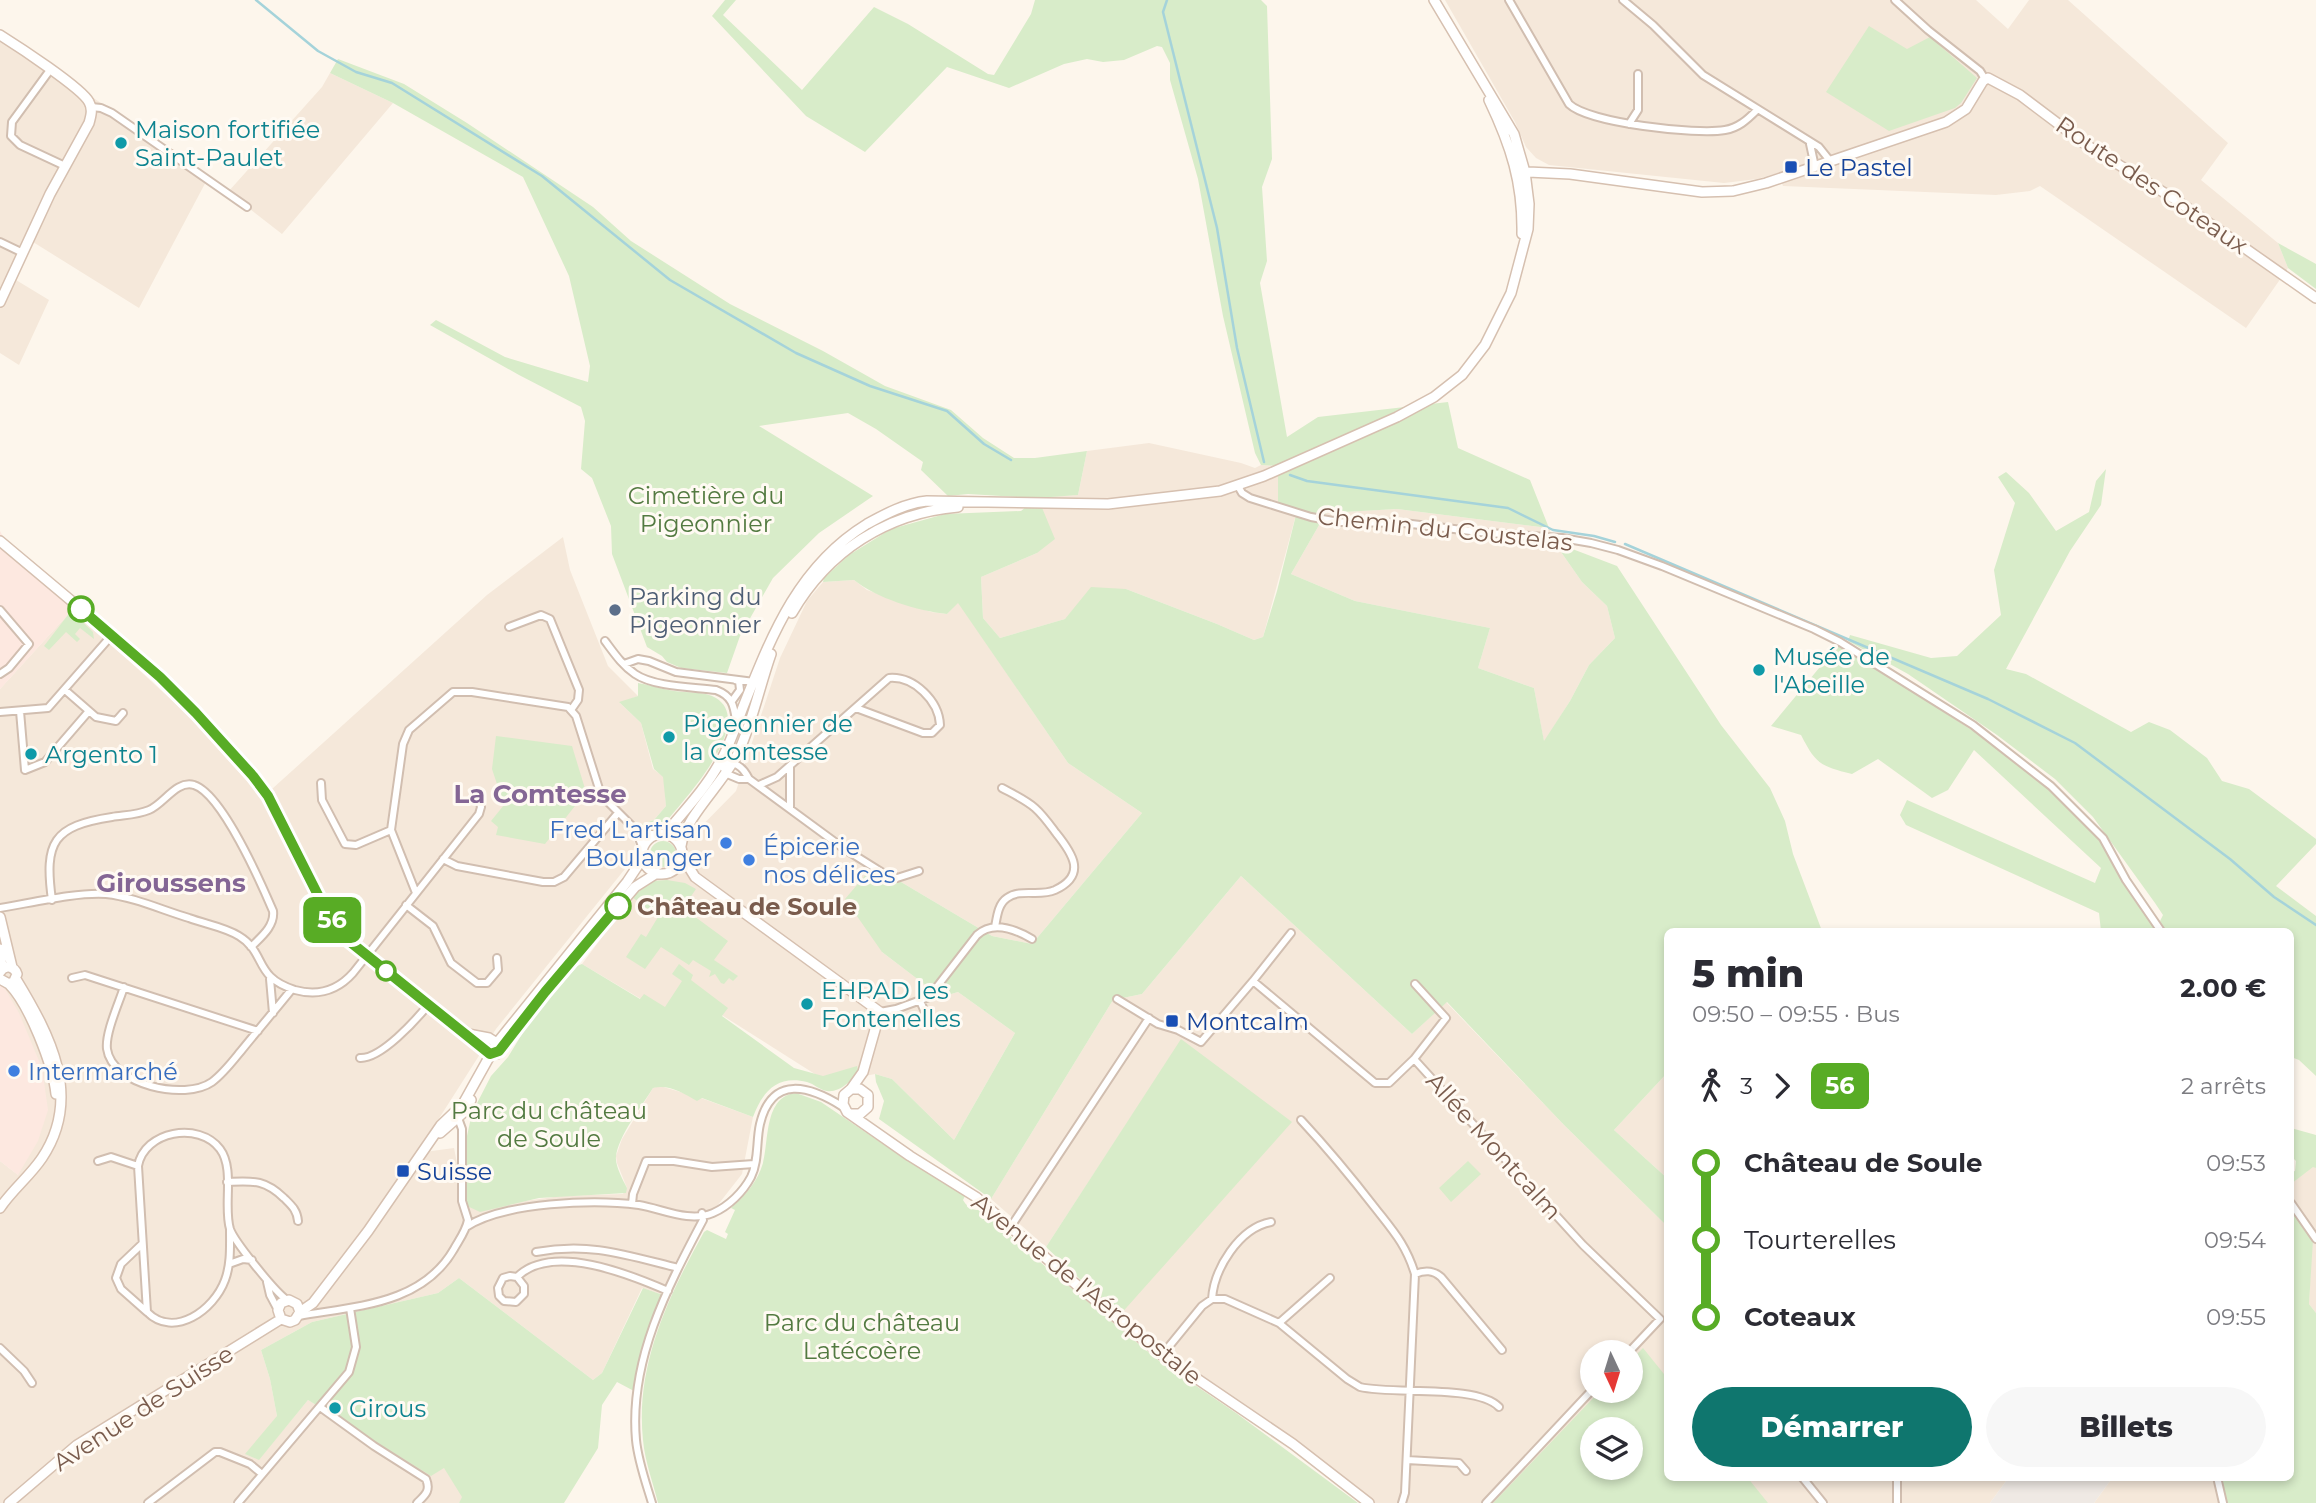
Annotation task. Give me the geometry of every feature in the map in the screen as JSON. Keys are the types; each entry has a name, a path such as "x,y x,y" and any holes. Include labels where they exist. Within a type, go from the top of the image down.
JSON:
{"street":[{"path":"299,1314 313,1303 424,1151 454,1117 468,1107 495,1049 626,882 643,854 647,841 660,835 705,784 720,762 794,609 821,573 850,545 874,530 933,510 995,504 1108,504 1198,494 1238,486 1397,417 1450,386 1474,362 1499,321 1522,257 1521,173 1478,76 1434,0"},
{"path":"1509,0 1572,107 1580,111 1629,124 1709,131 1725,130 1746,121 1757,110"},
{"path":"1623,0 1653,25 1703,75 1819,147 1830,162"},
{"path":"1521,173 1570,174 1716,192 1746,188 1815,167 1930,129 1955,118 1971,103 1985,79 1980,71 1895,0"},
{"path":"0,35 85,96 91,107 89,123 1,296"},
{"path":"50,70 12,122 11,136 20,145 65,166"},
{"path":"1629,124 1638,110 1638,74"},
{"name":"Route des Coteaux","path":"1985,79 1992,79 2020,95 2085,144 2198,215 2316,298"},
{"path":"91,107 112,113 247,207"},
{"path":"1809,143 1815,167"},
{"path":"0,242 23,253"},
{"name":"Chemin du Coustelas","path":"1238,486 1242,493 1250,498 1326,520 1403,523 1488,534 1562,538 1618,550 1814,629 1840,642 1973,725 2051,786 2085,818 2112,851 2126,880 2159,928"},
{"path":"1,541 160,677 253,776 268,796 329,915 349,941 467,1033 489,1038 495,1049"},
{"path":"0,610 29,644 9,668 0,674"},
{"path":"509,627 541,615 550,619 579,690 578,700 572,710"},
{"path":"0,712 48,708 112,635"},
{"path":"605,641 624,664 644,679 716,690 726,694 732,701 737,723"},
{"path":"624,664 638,659 676,672 757,683"},
{"path":"759,785 777,777 790,767 885,681 899,678 912,682 921,689 939,715 940,725 932,733 923,733 856,708"},
{"path":"732,701 740,690 739,681 733,679"},
{"path":"671,872 679,865 686,829 733,762 743,740 757,683"},
{"path":"65,690 96,717 116,721 123,713"},
{"path":"416,893 391,830 405,736 453,692 461,691 554,703 572,710 599,791 636,830 647,866 657,873"},
{"path":"20,711 25,771 45,762 89,711"},
{"path":"720,762 733,762 740,766 749,779 843,848 883,873 897,878 919,871"},
{"path":"720,762 727,774 739,779 749,779"},
{"path":"790,767 790,807"},
{"path":"321,783 321,800 345,844 356,845 391,830"},
{"path":"52,900 49,855 66,831 88,821 146,811 161,803 180,786 191,785 201,789 226,817 271,907 273,921 251,947"},
{"path":"995,927 1001,904 1008,897 1020,893 1050,892 1069,880 1074,867 1069,849 1040,813 1002,788"},
{"path":"270,979 292,989 314,993 333,989 349,977 478,814 481,805 478,796"},
{"path":"443,859 457,866 554,882 568,873 618,813"},
{"path":"636,830 676,839 695,877"},
{"path":"495,1049 629,893 657,873 671,872 695,877 880,1012 920,1001 931,995 976,934 987,928 1012,929 1032,939"},
{"path":"0,908 95,894 123,897 237,934 251,947 270,979 272,1013"},
{"path":"406,905 433,926 449,960 477,983 487,983 498,970 497,958"},
{"path":"0,917 5,977"},
{"path":"1117,999 1149,1018 1200,1042 1291,933"},
{"path":"0,949 5,977 23,1002 53,1076 56,1104 52,1141"},
{"path":"72,978 85,975 258,1031"},
{"path":"0,1208 40,1160 52,1141 61,1110 59,1072 34,1011 22,989 5,977"},
{"name":"Allée Montcalm","path":"1253,981 1375,1083 1390,1083 1414,1059 1583,1245 1660,1320 1641,1340"},
{"path":"1414,1059 1446,1018 1415,984"},
{"path":"124,987 108,1039 109,1055 114,1066 123,1074 163,1089 191,1090 208,1084 222,1073 292,989"},
{"path":"920,1001 930,1023"},
{"path":"360,1058 374,1055 409,1026 429,1004"},
{"path":"868,1107 860,1114 847,1111 844,1095 863,1072 880,1012"},
{"path":"1010,1228 1149,1018"},
{"path":"863,1072 871,1127"},
{"name":"Avenue de l'Aéropostale","path":"702,1214 720,1210 740,1194 751,1178 763,1115 780,1091 790,1088 803,1089 831,1099 893,1145 975,1197 1162,1355 1315,1460 1369,1503"},
{"path":"851,1089 860,1088 866,1092"},
{"path":"299,1314 350,1308 396,1297 426,1282 438,1272 451,1255 466,1227 468,1217 462,1200 462,1129 454,1117"},
{"path":"1301,1121 1367,1194 1395,1230 1407,1250 1415,1274 1405,1496 1402,1503"},
{"path":"142,1244 121,1264 116,1278 119,1287 147,1312 156,1320 166,1323 181,1322 210,1305 219,1293 229,1264 230,1230 225,1161 221,1150 211,1140 195,1134 174,1134 155,1140 143,1151 138,1166 147,1312"},
{"path":"98,1161 111,1157 138,1166"},
{"path":"632,1204 633,1194 646,1161 674,1161 712,1167 754,1164"},
{"path":"227,1182 258,1182 270,1186 296,1210 298,1221"},
{"path":"466,1227 485,1217 541,1206 575,1203 632,1204 688,1216 702,1214 703,1220 678,1268 649,1339 637,1391 636,1439 652,1503"},
{"path":"2294,1207 2316,1239"},
{"path":"1212,1299 1217,1275 1234,1248 1253,1229 1262,1223 1270,1222"},
{"path":"230,1230 266,1280 297,1304 299,1314"},
{"path":"536,1251 573,1247 606,1249 678,1268"},
{"path":"229,1264 243,1259 252,1260"},
{"path":"517,1278 523,1283 524,1294 516,1302 505,1301 499,1296 498,1284 506,1277 517,1278 527,1270 543,1265 576,1262 615,1270 668,1291"},
{"path":"1415,1274 1427,1271 1441,1277 1502,1350"},
{"path":"1279,1323 1330,1278"},
{"path":"266,1280 279,1315"},
{"path":"290,1301 308,1299 319,1294"},
{"path":"1162,1355 1202,1306 1212,1299 1232,1300 1279,1323 1353,1384 1368,1388 1485,1397 1499,1407"},
{"name":"Avenue de Suisse","path":"9,1503 76,1445 279,1315 281,1303 290,1301"},
{"path":"238,1503 343,1380 356,1347 356,1332 350,1308"},
{"name":"Avenue de Suisse","path":"279,1315 290,1322 299,1314"},
{"path":"0,1348 24,1371 32,1383"},
{"path":"1486,1503 1580,1403"},
{"path":"320,1407 426,1479 429,1486 427,1494 417,1503"},
{"path":"148,1503 215,1452 250,1464 262,1474"},
{"path":"1406,1460 1459,1463 1466,1471"},
{"path":"1805,1481 1823,1503"},
{"path":"1897,1481 1897,1503"},
{"path":"2218,1481 2223,1503"}],"shaded area":[{"path":"1445,0 1976,0 2008,29 2029,0 2068,0 2228,143 2201,180 2278,243 2288,268 2246,328 2040,186 2030,191 1996,195 1783,186 1778,173 1724,183 1549,165 1536,158 1526,147 1515,122"},
{"path":"0,30 95,99 209,176 139,308 33,242 16,280 49,300 19,365 0,353"},
{"path":"330,73 393,103 282,234 228,192 322,87"},
{"path":"1149,443 1255,468 1261,465 1278,466 1297,511 1263,637 1254,640 1126,589 1065,619 1000,638 983,618 981,577 1037,553 1038,497 1078,495 1087,451"},
{"path":"1397,509 1549,528 1554,542 1582,582 1607,606 1615,638 1589,665 1544,742 1534,688 1478,668 1490,628 1355,601 1291,574 1326,513"},
{"path":"0,531 4,539 73,609 0,689"},
{"path":"563,537 570,570 608,666 638,696 620,703 641,723 653,769 664,777 666,806 654,820 639,825 629,835 637,850 633,859 496,1029 417,1153 454,1148 465,1204 623,1194 627,1188 616,1156 622,1139 653,1088 660,1086 753,1117 742,1174 703,1224 663,1295 642,1288 602,1373 593,1380 459,1278 438,1293 312,1322 261,1350 277,1416 259,1459 308,1400 431,1475 444,1467 463,1497 459,1503 0,1503 0,1161 18,1175 0,980 0,689 73,609 190,717 262,798 487,595"},
{"path":"854,580 867,590 931,612 947,614 958,602 1068,763 1142,813 1032,944 992,936 901,882 870,871 882,952 941,997 958,992 1015,1033 954,1140 892,1079 875,1074 829,1083 717,1012 665,1008 641,999 582,964 632,897 736,791 780,658 807,601 823,582"},
{"path":"1241,876 1412,1034 1446,1002 1564,1125 1664,1223 1664,1481 2006,1481 1990,1503 1371,1503 1318,1458 1119,1316 1182,1039 1046,1247 991,1199 1113,1000 1142,994"},
{"path":"0,980 19,1013 42,1068 48,1110 38,1141 18,1175 0,1161"},
{"path":"1664,1076 1664,1175 1614,1130"},
{"path":"2313,1166 2316,1168 2316,1313 2309,1304 2312,1240 2294,1213 2294,1182"},
{"path":"2006,1481 2110,1481 2094,1503 1990,1503"},
{"path":"2110,1481 2216,1481 2222,1503 2094,1503"}],"green space":[{"name":"Cimetière du Pigeonnier","path":"725,0 736,0 723,15 802,90 874,7 994,75 1031,14 1035,0 1261,0 1267,6 1272,159 1262,187 1267,261 1260,283 1287,437 1318,417 1448,402 1458,448 1530,480 1549,528 1397,509 1326,513 1291,574 1355,601 1490,628 1478,668 1534,688 1544,741 1589,665 1615,638 1607,606 1582,582 1554,542 1617,566 1721,725 1770,788 1785,821 1793,854 1821,928 1664,928 1664,1076 1614,1130 1664,1175 1664,1223 1564,1125 1447,1002 1412,1034 1241,876 1142,994 1113,1000 991,1199 879,1119 884,1101 875,1074 892,1079 954,1140 1015,1033 958,992 941,997 882,952 845,899 869,871 901,882 992,936 1032,944 1142,813 1068,763 958,603 947,614 936,612 885,598 854,580 823,582 824,578 849,555 891,529 945,514 1021,511 1037,498 968,494 948,496 921,470 923,462 848,413 759,426 873,496 819,533 773,578 740,636 727,673 681,668 667,662 647,647 612,554 611,526 592,478 581,469 585,421 581,407 430,325 436,320 505,357 588,382 590,366 569,276 523,177 393,103 330,73 338,59 404,84 593,207 631,241 730,304 885,386 951,410 983,438 1014,458 1087,451 1078,495 1038,498 1055,539 1037,553 981,577 983,618 1000,638 1065,619 1091,587 1126,589 1254,640 1263,637 1297,511 1278,502 1278,466 1261,465 1255,453 1223,316 1198,179 1170,80 1170,63 1162,47 1157,46 1124,60 1103,62 1087,59 1064,64 1009,88 947,67 865,152 806,116 712,16"},
{"path":"1869,26 1907,49 1930,37 1977,78 1961,103 1955,108 1889,131 1826,92"},
{"path":"2278,243 2316,264 2316,289 2288,268"},
{"path":"2106,469 2101,505 2070,551 2006,669 2026,674 2131,732 2149,722 2170,730 2207,758 2222,781 2249,789 2316,839 2316,844 2276,886 2316,916 2316,1076 2294,1058 2294,928 2164,928 2160,921 2163,915 2093,817 2055,779 1908,674 1848,641 1850,635 1931,658 1957,656 2001,615 1994,570 2015,503 1998,477 2006,472 2029,493 2056,531 2089,512 2096,481"},
{"path":"71,611 93,632 94,639 80,628 75,634 80,639 77,642 66,632 49,650 44,646"},
{"path":"1839,644 2007,753 2049,786 2110,853 2125,885 2154,928 2101,928 2099,913 1906,825 1900,815 1907,800 2095,883 2101,868 1974,750 1948,790 1932,798 1878,759 1852,774 1826,766 1815,758 1801,735 1771,726"},
{"path":"638,683 674,691 707,694 716,698 726,710 728,726 711,765 660,829 639,825 654,820 666,806 663,777 654,769 641,723 619,702 638,696"},
{"path":"496,736 572,746 586,792 545,844 496,835 498,827 491,821 504,805 492,769"},
{"path":"663,841 672,845 676,854 672,863 663,867 654,863 650,854 654,845"},
{"path":"653,881 685,883 696,889 683,908 728,941 714,960 738,976 733,981 729,978 724,984 721,983 715,974 709,977 711,971 693,960 689,965 661,947 645,969 626,957 641,934 646,937 658,917 632,897"},
{"name":"Parc du château de Soule","path":"582,964 640,999 644,994 665,1007 682,981 672,974 679,964 693,975 691,980 728,1008 722,1016 794,1068 823,1076 857,1066 858,1070 846,1085 832,1091 796,1080 779,1083 761,1100 753,1117 702,1098 697,1101 670,1088 653,1088 618,1149 617,1165 627,1188 626,1193 539,1198 480,1212 465,1205 465,1145 472,1113 491,1076 508,1057 530,1021 577,966"},
{"path":"1181,1039 1292,1122 1119,1316 1046,1247"},
{"name":"Parc du château Latécoère","path":"796,1093 821,1102 965,1196 963,1200 969,1207 981,1209 1022,1247 1158,1360 1236,1413 1358,1503 658,1503 644,1448 642,1412 644,1385 657,1332 704,1232 707,1230 726,1239 728,1234 725,1232 735,1210 731,1208 750,1188 761,1170 773,1111 778,1102"},
{"path":"2294,1129 2316,1135 2316,1168 2313,1167 2294,1182"},
{"path":"1468,1161 1481,1174 1451,1202 1439,1188"},
{"path":"2294,1212 2313,1240 2309,1304 2316,1313 2316,1503 2222,1503 2216,1481 2294,1481"},
{"path":"459,1278 593,1380 602,1373 643,1288 663,1295 647,1335 634,1391 617,1382 602,1405 598,1448 564,1503 459,1503 462,1497 444,1468 431,1476 308,1400 259,1460 245,1454 277,1416 261,1350 312,1322 438,1293"},
{"path":"1643,1348 1664,1374 1664,1481 1750,1481 1768,1503 1493,1503 1588,1404 1643,1404"}],"waterway":[{"path":"256,0 318,51 356,72 392,83 542,176 670,280 796,353 870,386 947,411 984,444 1011,460"},
{"path":"1167,0 1163,12 1217,228 1237,348 1264,462"},
{"path":"1290,475 1307,481 1508,508 1553,530 1615,542"},
{"path":"1625,544 1988,699 2075,743 2230,859 2274,897 2316,925"}],"bus line":[{"name":"56","path":"81,609 160,677 253,776 268,796 322,903 349,941 490,1054 499,1051 618,906"}],"place":[{"name":"Maison fortifiée Saint-Paulet","path":"121,143"},
{"name":"Le Pastel","path":"1791,167"},
{"name":"Parking du Pigeonnier","path":"615,610"},
{"name":"Musée de l'Abeille","path":"1759,670"},
{"name":"Pigeonnier de la Comtesse","path":"669,737"},
{"name":"Argento 1","path":"31,754"},
{"name":"Fred L'artisan Boulanger","path":"726,843"},
{"name":"Épicerie nos délices","path":"749,860"},
{"name":"Château de Soule","path":"618,906"},
{"name":"EHPAD les Fontenelles","path":"807,1004"},
{"name":"Montcalm","path":"1172,1021"},
{"name":"Intermarché","path":"14,1071"},
{"name":"Suisse","path":"403,1171"},
{"name":"Girous","path":"335,1408"}],"district":[{"name":"La Comtesse","path":"540,794"},
{"name":"Giroussens","path":"171,883"}]}
